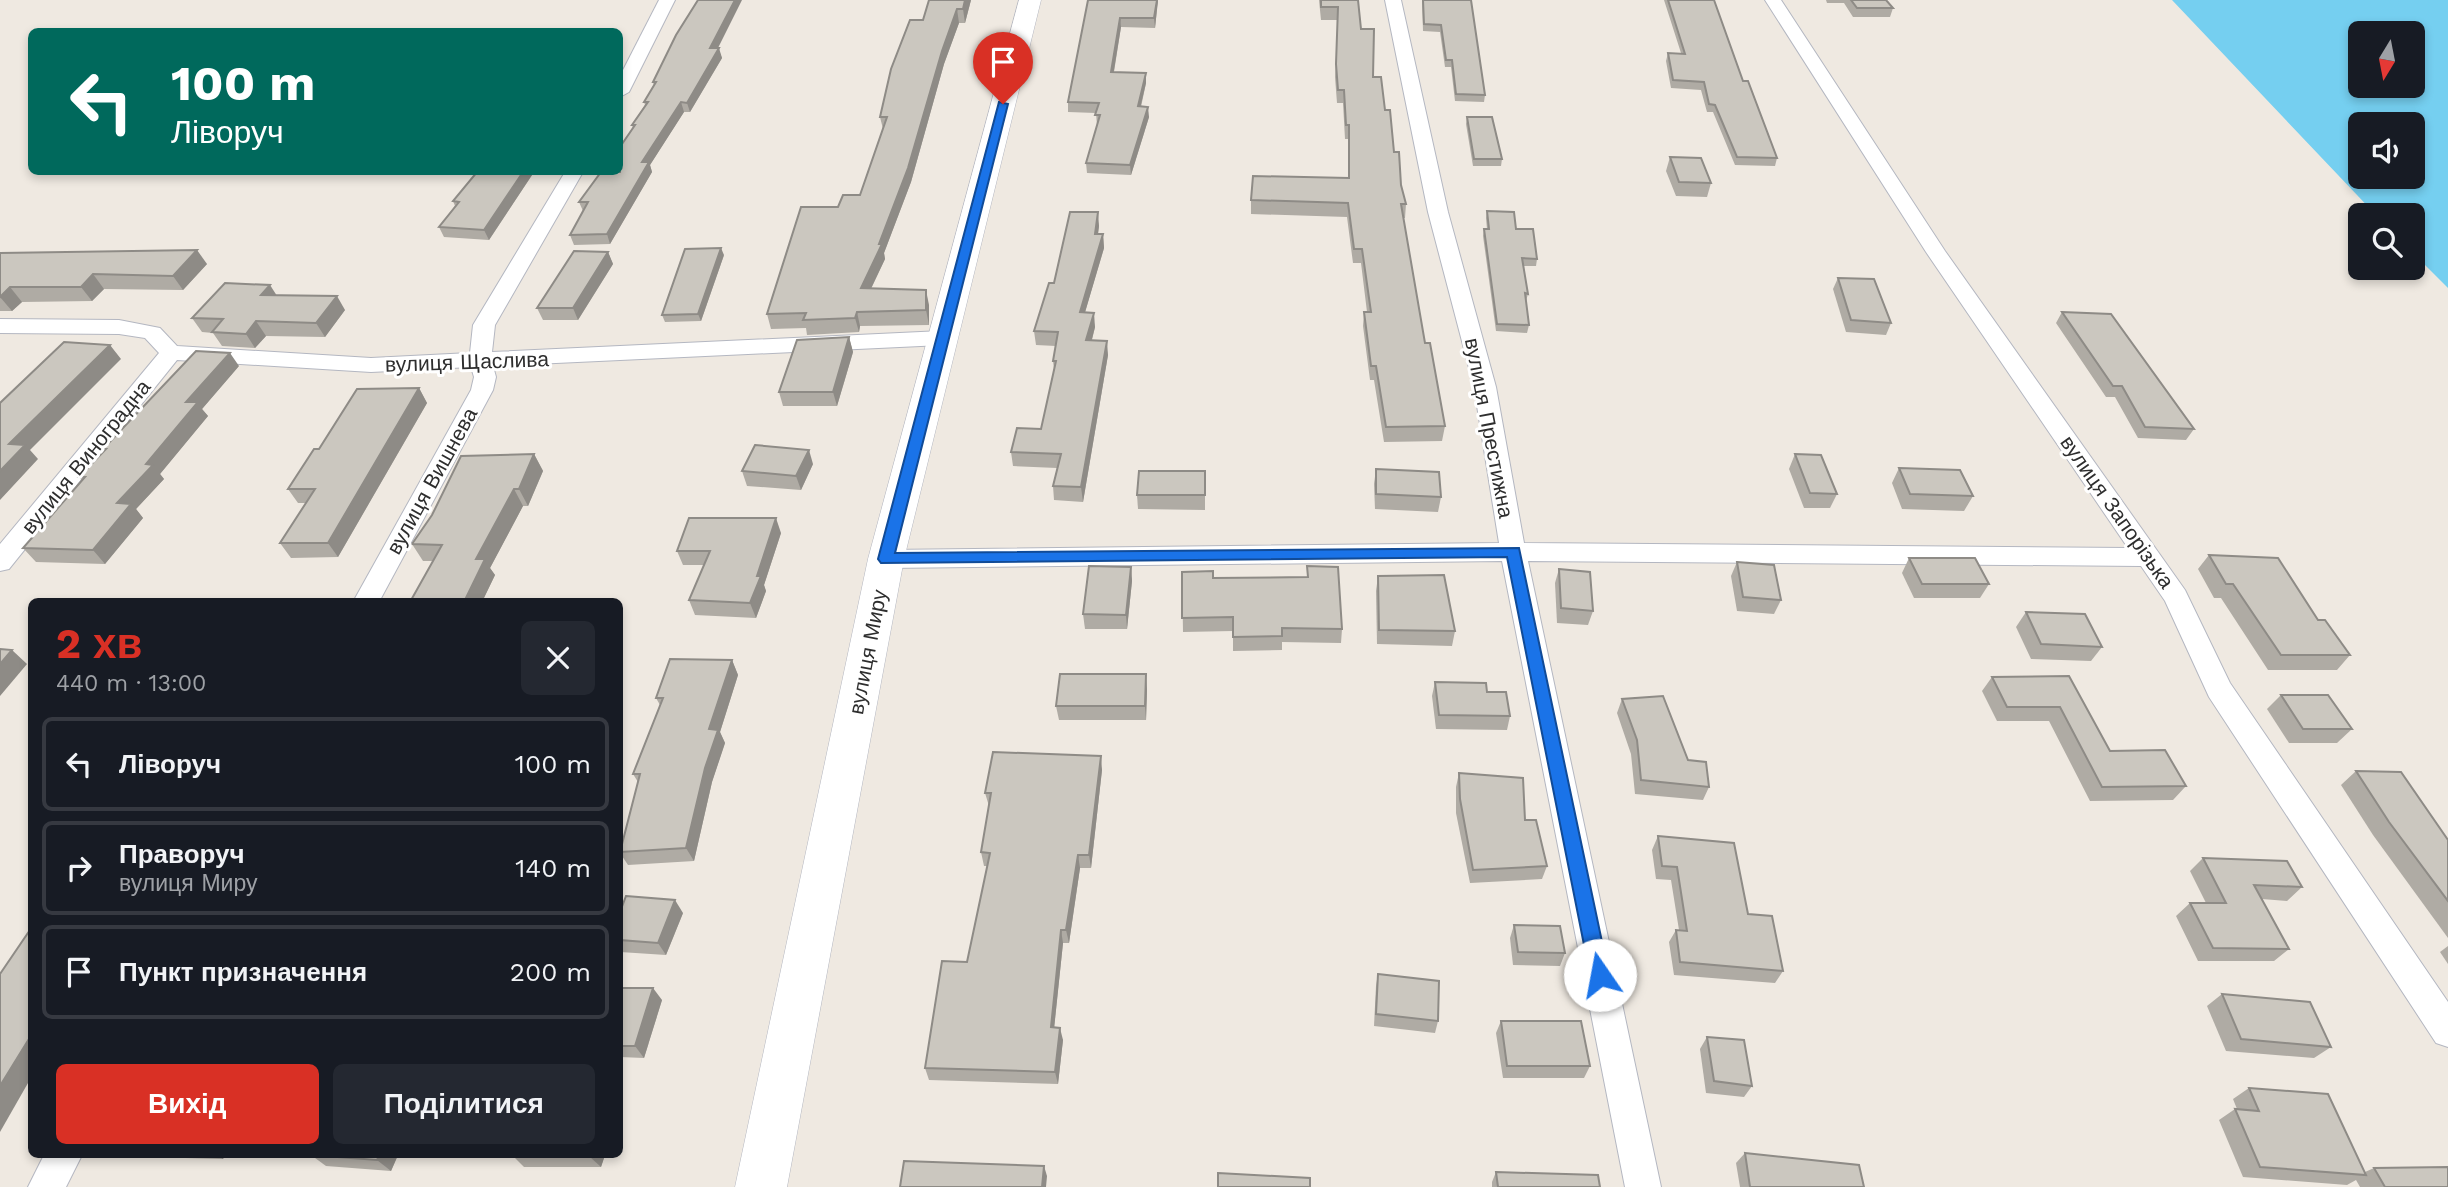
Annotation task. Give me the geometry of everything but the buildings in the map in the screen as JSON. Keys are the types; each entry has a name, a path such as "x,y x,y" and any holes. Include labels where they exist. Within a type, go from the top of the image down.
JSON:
{"street":[{"path":"623,86 667,0"},
{"name":"вулиця Миру","path":"761,1187 886,559 1030,0"},
{"name":"вулиця Престижна","path":"1393,0 1438,212 1485,387 1513,552 1643,1187"},
{"name":"вулиця Запорізька","path":"1773,0 1936,252 2176,597 2219,690 2448,1031"},
{"name":"вулиця Вишнева","path":"368,598 482,390 485,377 480,361 484,325 573,175"},
{"path":"0,326 120,327 152,333 172,353"},
{"name":"вулиця Щаслива","path":"172,353 371,365 942,338"},
{"name":"вулиця Виноградна","path":"0,562 172,353"},
{"path":"886,559 1513,552 2147,557"},
{"path":"46,1187 62,1158"}],"water":[{"path":"2172,0 2448,0 2448,288 2425,265 2425,203 2365,203 2351,189 2425,189 2425,112 2348,112 2348,185"}],"route":[{"path":"1003,104 919,421 886,559 1513,552 1600,975"}]}
